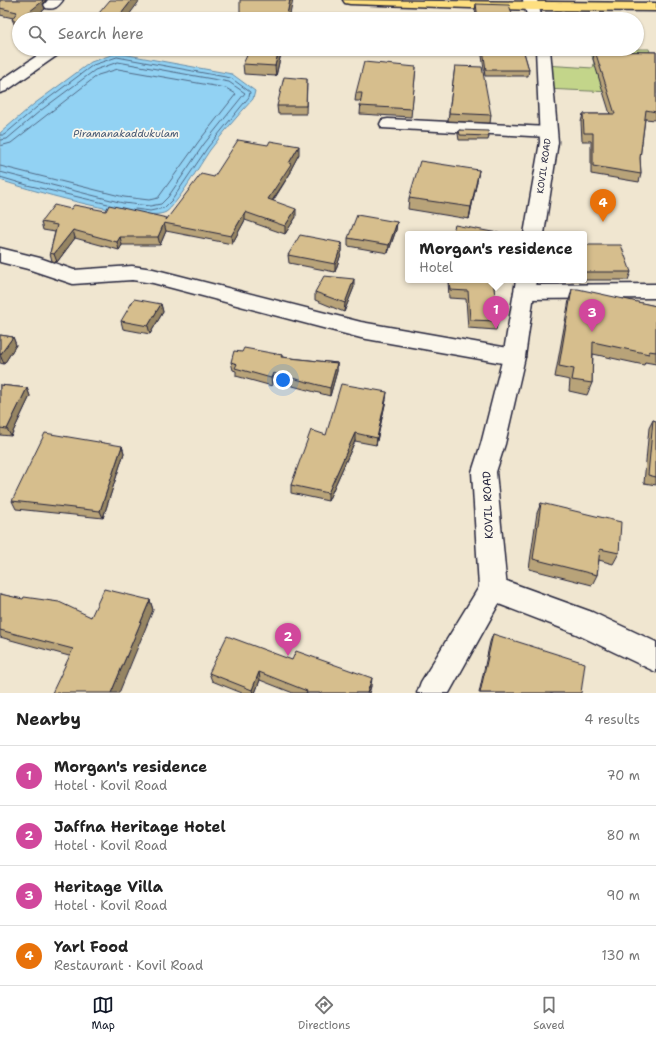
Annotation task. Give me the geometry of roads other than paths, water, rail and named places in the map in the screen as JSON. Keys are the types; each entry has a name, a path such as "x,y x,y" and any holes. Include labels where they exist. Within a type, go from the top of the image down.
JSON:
{"main road":[{"path":"350,0 532,8 656,7"}],"street":[{"path":"0,88 47,56"},
{"name":"KOVIL ROAD","path":"534,231 549,142 543,56"},
{"path":"388,124 548,132"},
{"path":"0,255 33,263 73,277 132,272 153,276 361,330 514,357"},
{"name":"KOVIL ROAD","path":"493,589 484,472 493,444 514,357 525,286"},
{"path":"525,286 656,291"},
{"path":"432,693 493,589 582,622 656,657"}],"water":[{"name":"Piramanakaddukulam","path":"108,56 133,56 232,74 255,91 253,99 210,150 176,202 166,212 154,214 112,210 0,180 0,133 34,104 91,62"}],"place":[{"name":"Yarl Food","path":"603,222"},
{"name":"Morgan's residence","path":"496,329"},
{"name":"Heritage Villa","path":"592,332"},
{"name":"Jaffna Heritage Hotel","path":"288,656"}]}
